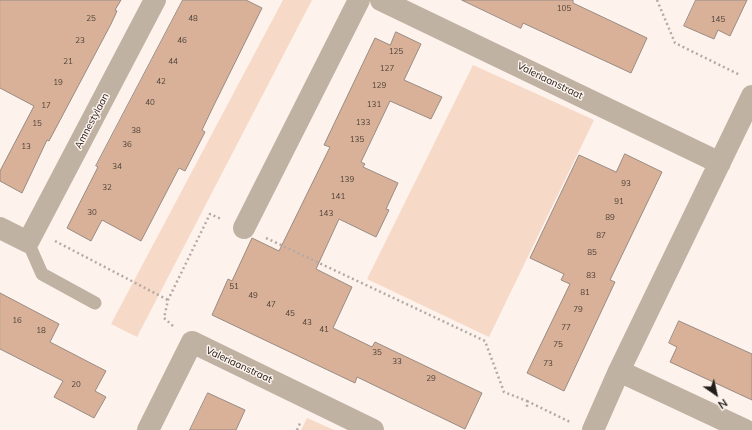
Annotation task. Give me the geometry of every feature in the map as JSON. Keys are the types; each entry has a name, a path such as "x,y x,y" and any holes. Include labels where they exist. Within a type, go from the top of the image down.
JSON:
{"street":[{"name":"Amnestylaan","path":"28,242 155,0"},
{"path":"244,228 359,0"},
{"name":"Valeriaanstraat","path":"381,0 720,163"},
{"path":"583,427 619,371 720,163 749,87"},
{"path":"0,228 28,242"},
{"path":"148,430 192,342"},
{"name":"Valeriaanstraat","path":"192,342 373,430"},
{"path":"619,371 745,430"}],"lane":[{"path":"28,242 42,274 95,303"}],"path":[{"path":"657,0 675,43 749,87"},
{"path":"192,342 164,318 168,300 210,214 244,228 485,341 504,392 583,427"},
{"path":"28,242 55,241 168,300"},
{"path":"527,402 527,407"}],"shaded area":[{"path":"283,0 312,0 137,337 111,324"},
{"path":"473,65 594,120 489,337 367,279"},
{"path":"307,418 334,430 301,430"}],"building":[{"path":"0,0 121,0 115,10 117,11 111,24 49,141 47,140 22,193 0,181 0,171 34,106 0,88"},
{"path":"183,0 246,0 262,8 202,130 205,132 185,171 179,168 141,241 102,220 91,241 67,228 98,167 96,166"},
{"path":"462,0 573,0 573,3 647,38 631,73 523,23 521,28"},
{"path":"696,0 747,0 730,36 718,30 714,39 684,26"},
{"path":"396,32 421,44 404,80 442,97 431,119 390,101 361,162 365,164 363,167 398,183 386,209 389,210 376,237 339,219 316,269 352,287 333,328 372,347 375,342 482,393 465,429 357,377 355,383 212,315 228,279 232,281 252,238 279,251 330,147 324,145 375,38 390,45"},
{"path":"625,154 662,172 610,280 615,282 564,391 527,373 570,284 561,280 564,274 530,258 579,155 616,172"},
{"path":"0,293 59,324 50,342 106,371 95,391 106,397 94,418 54,397 63,381 0,349"},
{"path":"679,321 752,354 752,400 670,362 677,347 669,343"},
{"path":"208,393 245,410 236,430 190,430"}]}
